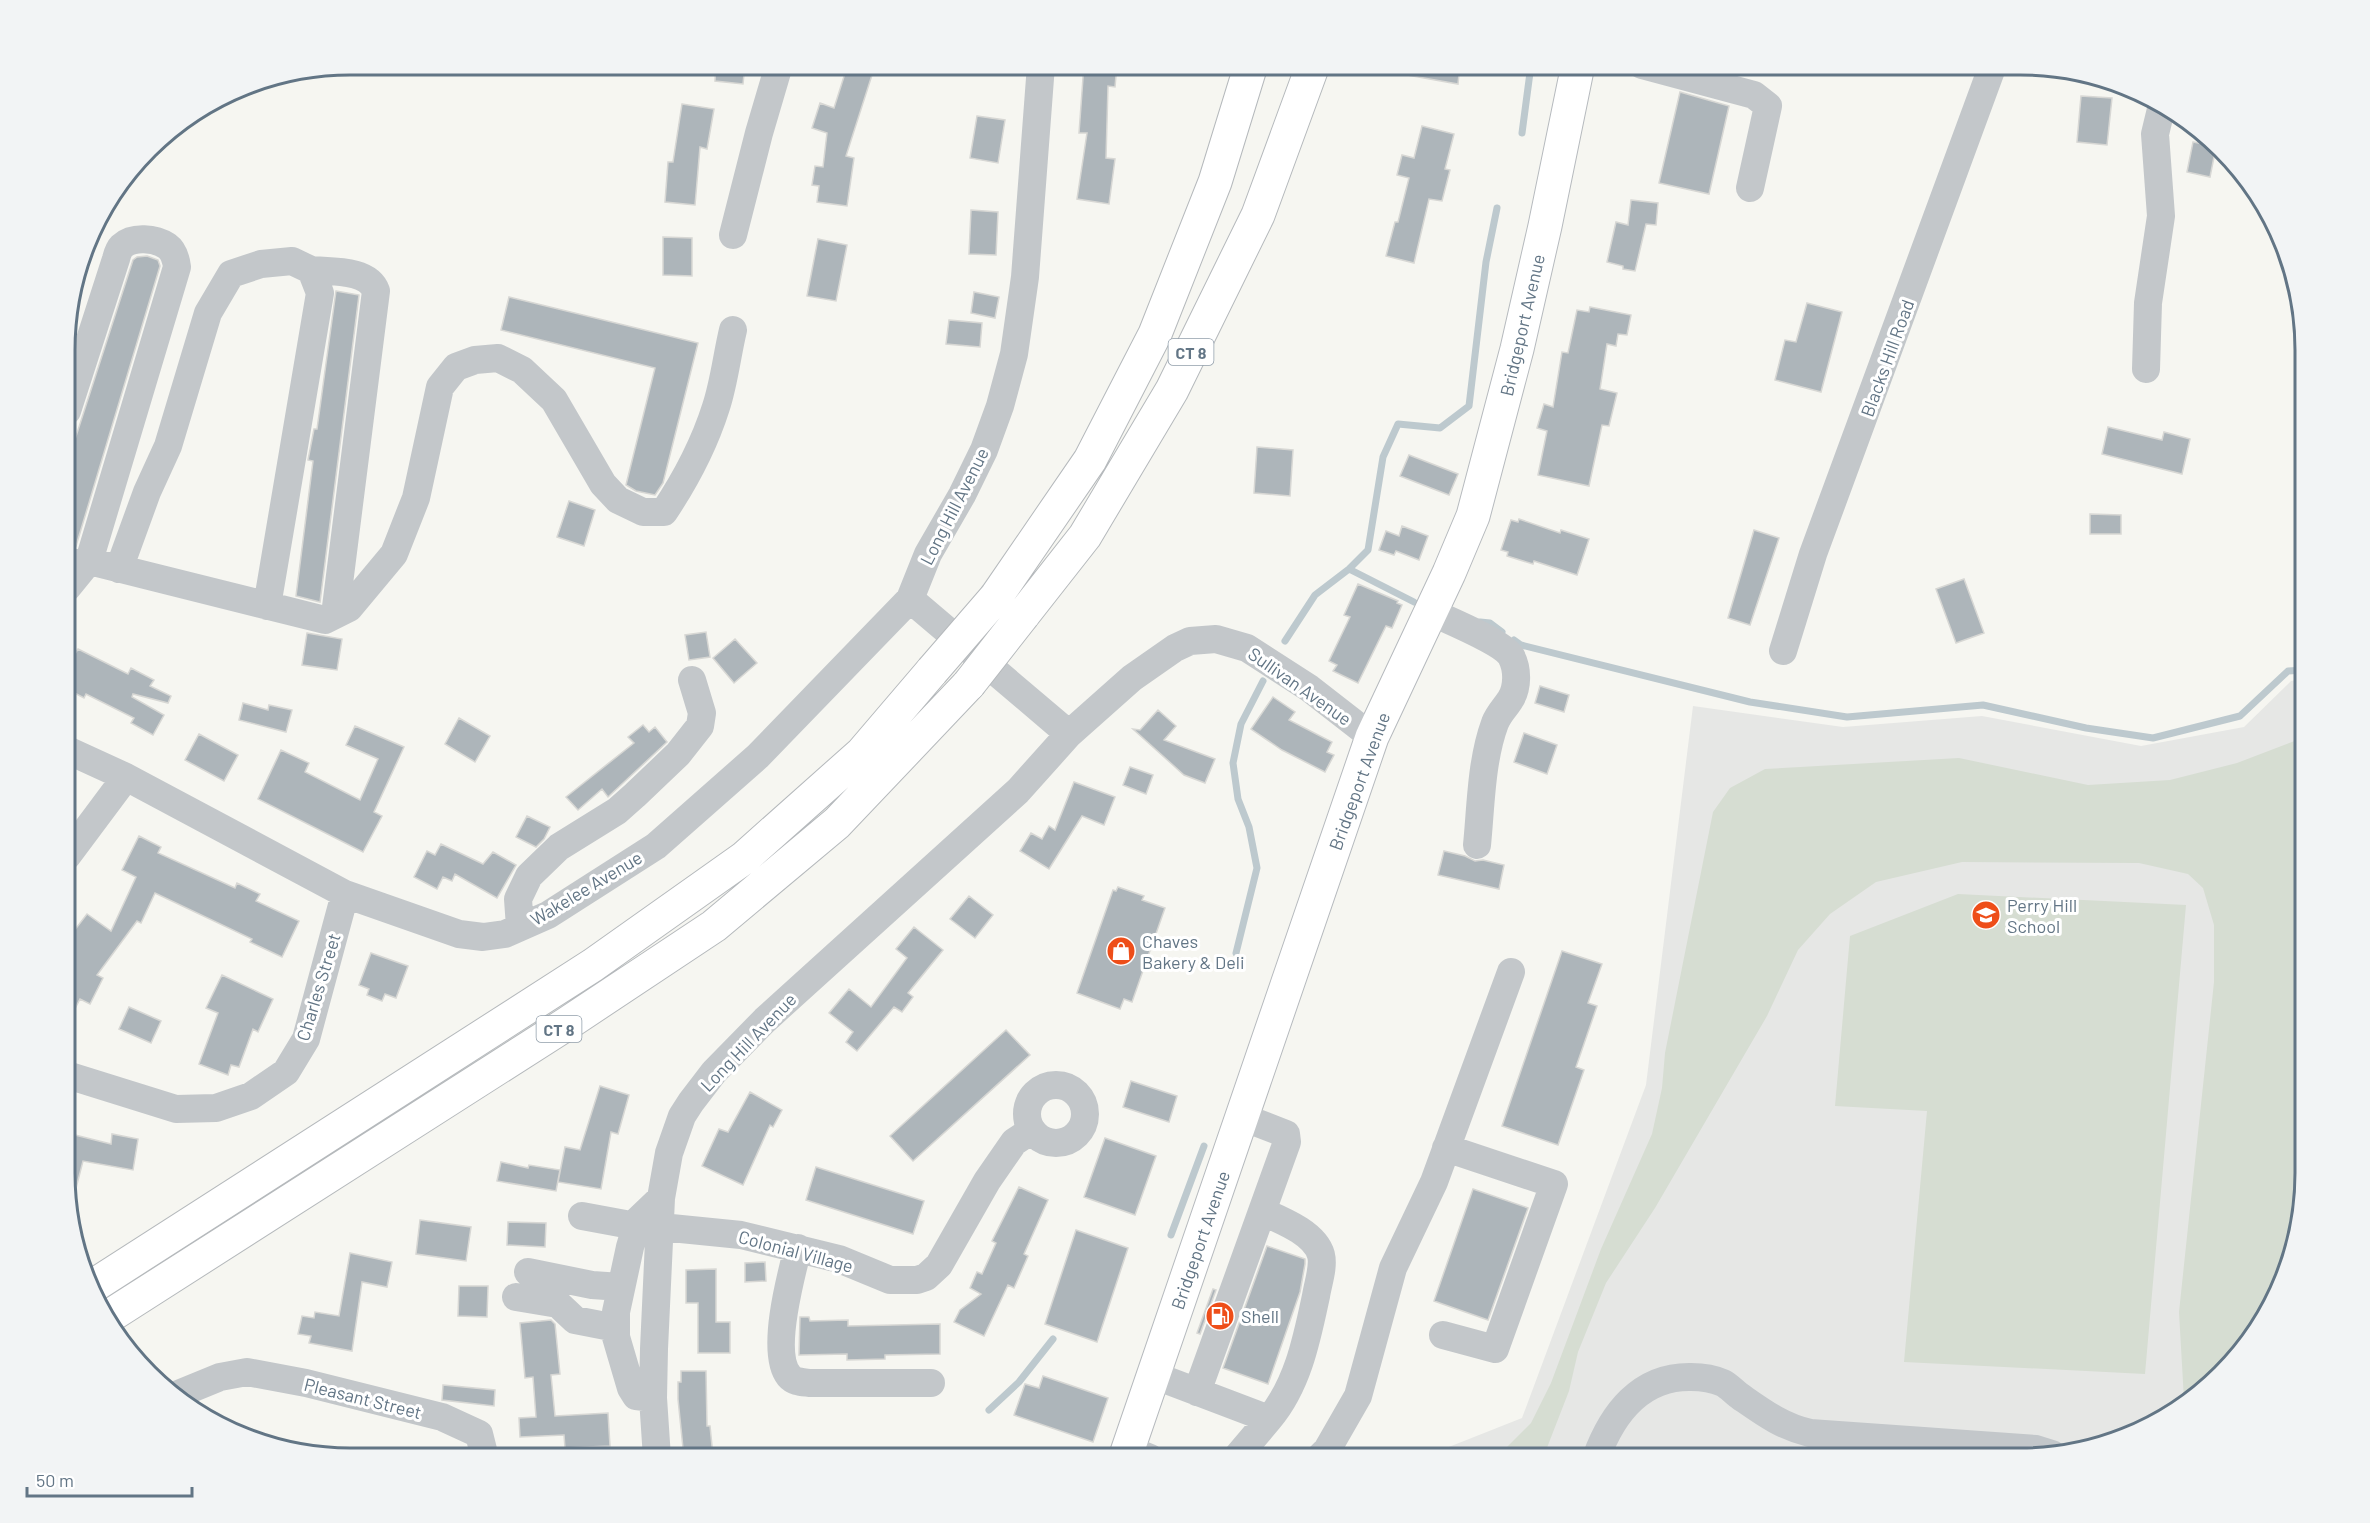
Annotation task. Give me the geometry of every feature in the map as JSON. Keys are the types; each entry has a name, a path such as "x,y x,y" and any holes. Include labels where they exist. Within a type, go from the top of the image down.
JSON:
{"main road":[{"path":"1215,182 1238,75"},
{"name":"CT 8","path":"98,1283 593,965 744,858 862,753 996,597 1090,460 1155,334 1215,182 1248,75"},
{"name":"CT 8","path":"114,1314 568,1023 714,926 837,823 969,684 1085,536 1172,390 1257,215 1309,75"},
{"name":"Bridgeport Avenue","path":"1136,1448 1153,1375 1372,737 1473,516 1517,349 1576,75"}],"street":[{"path":"732,235 776,75"},
{"name":"Long Hill Avenue","path":"910,599 928,554 962,495 984,450 1000,406 1014,354 1025,277 1040,75"},
{"path":"1682,75 1754,95 1768,106 1750,188"},
{"name":"Blacks Hill Road","path":"1784,651 1813,554 1989,75"},
{"path":"2146,369 2148,303 2160,216 2155,134 2160,113"},
{"path":"75,386 116,259 122,247 134,239 148,240 167,246 175,255 177,267 78,562 118,569 325,620 350,608 394,554 416,498 440,387 456,367 475,360 498,358 522,370 554,400 603,484 618,500 644,512 664,512 680,489 701,446 716,406 733,330"},
{"path":"118,569 147,492 168,446 208,314 231,274 261,264 292,261 311,270 364,277 373,284 376,291 335,615"},
{"path":"267,606 320,293 311,270"},
{"path":"910,599 1069,734"},
{"name":"Wakelee Avenue","path":"75,754 126,777 345,894 459,934 483,937 505,934 548,915 656,846 758,756 910,599"},
{"path":"1431,612 1494,642 1510,654 1516,667 1512,699 1498,715 1487,748 1478,845"},
{"name":"Sullivan Avenue","path":"1190,641 1216,639 1247,648 1308,688 1372,737"},
{"name":"Long Hill Avenue","path":"656,1448 648,1226 661,1198 669,1153 682,1116 714,1072 774,1012 1018,791 1069,734 1157,658 1190,641"},
{"path":"520,927 518,899 530,876 559,847 617,811 678,754 700,726 702,713 692,680"},
{"path":"75,845 126,777"},
{"name":"Charles Street","path":"75,1078 176,1109 216,1108 251,1096 286,1071 306,1039 345,894"},
{"path":"1329,1448 1358,1396 1393,1268 1434,1182 1511,972"},
{"path":"1197,1392 1287,1142 1286,1134 1242,1117"},
{"name":"Colonial Village","path":"582,1216 648,1226 741,1235 839,1258 890,1280 909,1282 926,1277 939,1265 987,1181 1014,1142 1032,1130"},
{"path":"1443,1335 1494,1350 1554,1184 1446,1148"},
{"path":"1244,1448 1278,1409 1292,1383 1309,1331 1321,1270 1321,1255 1315,1243 1290,1224 1263,1212"},
{"path":"648,1226 621,1287 616,1312 616,1337 631,1389 636,1396 654,1398"},
{"path":"798,1248 783,1307 783,1364 788,1375 795,1381 810,1383 931,1383"},
{"path":"528,1272 592,1285 621,1287"},
{"path":"516,1298 558,1304 574,1320 616,1328"},
{"name":"Pleasant Street","path":"183,1392 220,1377 247,1372 306,1383 442,1418 479,1434 482,1448"},
{"path":"1153,1375 1269,1419"},
{"path":"1601,1448 1615,1418 1632,1398 1655,1383 1681,1377 1698,1377 1722,1383 1781,1424 1810,1432 2022,1448"}],"shaded area":[{"name":"Perry Hill School","path":"2295,680 2295,1173 2293,1209 2286,1244 2267,1295 2249,1326 2215,1368 2173,1402 2142,1420 2091,1439 2056,1446 2020,1448 1446,1448 1522,1418 1646,1085 1693,706 1843,727 1982,716 2141,746 2244,727 2291,681"},
{"path":"2295,741 2295,1173 2290,1227 2274,1278 2249,1326 2215,1368 2184,1394 2179,1312 2214,982 2214,925 2203,888 2188,874 2139,863 1962,862 1876,882 1830,914 1798,950 1767,1016 1655,1208 1606,1283 1578,1352 1569,1391 1547,1448 1506,1448 1531,1423 1551,1383 1601,1249 1652,1134 1662,1088 1665,1053 1713,812 1730,788 1765,769 1959,758 2088,785 2170,780 2237,763"},
{"path":"1958,894 2186,905 2145,1374 1904,1362 1927,1111 1835,1106 1850,936"}],"building":[{"path":"715,75 744,75 743,84 715,81"},
{"path":"844,75 872,75 846,156 854,158 847,206 817,202 819,186 812,185 815,166 823,167 827,133 812,128 820,103 834,108"},
{"path":"1083,75 1116,75 1115,87 1108,86 1106,158 1115,159 1109,204 1077,199 1087,133 1079,133"},
{"path":"1407,75 1459,75 1458,84"},
{"path":"1680,92 1729,106 1709,194 1659,183"},
{"path":"2081,96 2112,98 2107,145 2077,142"},
{"path":"682,104 714,109 707,149 700,147 695,205 665,202 668,162 673,162"},
{"path":"977,116 1005,120 998,163 970,158"},
{"path":"1422,126 1454,134 1445,169 1450,170 1442,201 1429,199 1414,263 1386,256 1395,222 1398,222 1409,178 1397,175 1402,155 1414,158"},
{"path":"2193,142 2202,144 2214,155 2210,177 2187,172"},
{"path":"1631,200 1658,203 1656,225 1646,224 1635,271 1607,262 1616,222 1628,225"},
{"path":"971,210 998,212 996,255 969,254"},
{"path":"663,237 692,238 692,276 663,275"},
{"path":"818,239 847,245 836,301 807,296"},
{"path":"147,256 158,260 160,266 75,546 75,439 133,260"},
{"path":"336,291 359,295 320,602 296,596 313,461 308,460 314,429 317,429"},
{"path":"974,292 999,297 995,318 971,313"},
{"path":"509,297 698,343 663,483 655,495 636,491 626,485 655,368 501,330"},
{"path":"1807,303 1842,312 1821,392 1775,380 1785,340 1796,342"},
{"path":"1590,307 1631,315 1627,335 1618,334 1616,346 1607,344 1600,389 1617,393 1609,426 1602,425 1589,486 1538,475 1547,431 1537,428 1544,404 1553,407 1562,352 1568,353 1577,310 1589,312"},
{"path":"949,320 982,323 980,347 946,344"},
{"path":"2108,427 2162,440 2164,432 2190,439 2182,474 2102,454"},
{"path":"1257,447 1293,450 1290,496 1254,493"},
{"path":"1409,455 1458,474 1449,495 1400,476"},
{"path":"569,501 595,510 584,546 557,537"},
{"path":"2090,514 2121,515 2121,534 2090,534"},
{"path":"1519,519 1560,533 1561,530 1589,539 1577,575 1534,561 1533,564 1507,556 1508,552 1501,550 1511,520 1518,522"},
{"path":"1402,526 1428,536 1419,560 1396,551 1394,555 1379,550 1386,531 1399,536"},
{"path":"1754,530 1779,538 1750,625 1728,618"},
{"path":"1964,579 1984,633 1956,643 1936,589"},
{"path":"1358,584 1398,601 1397,603 1402,605 1392,628 1386,626 1358,683 1333,671 1337,665 1329,661 1350,617 1344,615"},
{"path":"706,632 710,657 689,660 685,635"},
{"path":"307,633 342,639 337,670 302,665"},
{"path":"735,639 757,663 734,683 713,658"},
{"path":"78,649 128,674 131,668 154,680 150,686 171,696 168,703 133,694 132,697 164,715 153,735 131,723 134,718 86,694 84,698 75,693 75,654"},
{"path":"1540,686 1569,695 1564,712 1535,703"},
{"path":"1273,697 1295,712 1289,720 1332,742 1327,752 1334,755 1325,772 1282,750 1251,729"},
{"path":"243,703 268,710 269,705 292,710 286,732 239,720"},
{"path":"1158,710 1176,726 1164,740 1215,759 1205,783 1184,775 1133,729 1140,730"},
{"path":"459,718 490,736 475,762 445,744"},
{"path":"643,725 649,732 655,727 667,742 608,797 602,789 578,810 566,797 634,743 628,737"},
{"path":"355,726 404,747 374,812 382,816 363,852 258,799 281,750 309,763 305,772 360,800 378,759 346,745"},
{"path":"1524,733 1557,745 1547,774 1514,762"},
{"path":"199,734 238,755 224,781 185,760"},
{"path":"1130,767 1153,775 1146,794 1123,785"},
{"path":"1074,782 1115,797 1104,825 1082,816 1049,869 1020,851 1031,833 1042,839 1049,826 1055,830"},
{"path":"527,816 550,827 544,839 536,847 516,837"},
{"path":"139,836 161,847 158,853 235,888 237,883 260,894 256,901 299,921 282,957 250,942 252,939 155,893 141,923 137,921 97,975 103,978 90,1004 80,999 75,1009 75,930 87,914 111,931 136,877 122,870"},
{"path":"441,844 483,864 493,852 516,865 497,898 455,874 452,881 443,877 437,889 414,877 427,851 435,855"},
{"path":"1444,851 1475,861 1483,860 1504,865 1499,889 1438,875"},
{"name":"Chaves Bakery & Deli","path":"1118,887 1144,896 1142,900 1165,908 1132,1002 1124,999 1120,1009 1077,993 1113,890 1116,891"},
{"path":"969,896 993,915 975,938 950,919"},
{"path":"914,927 943,950 908,993 913,997 902,1012 894,1007 857,1051 846,1042 853,1032 829,1013 849,989 871,1007 907,958 896,949"},
{"path":"1562,951 1602,964 1588,1003 1597,1006 1576,1067 1584,1070 1558,1145 1502,1126"},
{"path":"371,953 408,966 396,998 385,994 382,1001 367,995 369,989 359,985"},
{"path":"222,975 273,999 258,1032 253,1029 239,1067 231,1065 228,1075 199,1064 218,1013 206,1008"},
{"path":"129,1007 161,1021 151,1043 119,1029"},
{"path":"1006,1030 1030,1055 913,1161 890,1136"},
{"path":"1131,1081 1177,1096 1169,1122 1123,1107"},
{"path":"600,1086 629,1095 618,1134 611,1132 601,1189 558,1182 565,1147 580,1150"},
{"path":"750,1092 782,1110 773,1127 770,1125 743,1185 702,1166 719,1129 728,1132"},
{"path":"112,1134 138,1139 133,1170 83,1161 76,1189 75,1135 111,1144"},
{"path":"1105,1138 1156,1156 1135,1215 1084,1197"},
{"path":"501,1162 528,1168 529,1165 560,1170 556,1191 497,1181"},
{"path":"816,1167 924,1201 913,1234 806,1200"},
{"path":"1019,1187 1048,1200 1024,1254 1028,1256 1014,1288 1008,1285 984,1336 954,1322 960,1310 981,1294 970,1288 977,1272 982,1274 996,1243 992,1241"},
{"path":"1473,1189 1528,1208 1488,1320 1434,1301"},
{"path":"420,1220 471,1227 466,1261 416,1254"},
{"path":"508,1222 546,1223 545,1247 507,1245"},
{"path":"1076,1230 1128,1248 1097,1342 1045,1324"},
{"path":"1267,1246 1305,1259 1300,1292 1268,1384 1223,1368"},
{"path":"350,1253 392,1262 387,1287 362,1282 352,1351 309,1343 311,1336 298,1334 302,1316 314,1318 315,1312 339,1316"},
{"path":"765,1262 766,1281 745,1282 745,1263"},
{"path":"716,1269 716,1322 730,1322 730,1353 698,1353 698,1303 686,1303 686,1270"},
{"path":"459,1286 488,1286 487,1317 458,1316"},
{"path":"1213,1289 1216,1290 1200,1334 1197,1333"},
{"path":"800,1317 809,1317 810,1321 848,1320 848,1326 940,1324 940,1354 885,1355 885,1359 847,1360 847,1354 799,1355"},
{"path":"551,1320 555,1324 560,1374 551,1375 555,1416 608,1413 610,1446 565,1448 564,1435 520,1437 519,1418 536,1417 533,1377 525,1378 520,1323"},
{"path":"681,1371 706,1371 707,1426 710,1426 712,1448 683,1448 678,1399 678,1382 681,1382"},
{"path":"1043,1376 1108,1398 1093,1442 1014,1415 1025,1384 1039,1388"},
{"path":"443,1385 495,1390 494,1406 442,1400"}],"waterway":[{"path":"1522,133 1530,75"},
{"path":"1285,641 1315,595 1349,569 1368,550 1383,457 1398,424 1440,428 1469,406 1486,262 1497,208"},
{"path":"1349,569 1414,602"},
{"path":"1480,622 1490,623 1502,632"},
{"path":"1514,640 1521,645 1750,702 1847,717 1983,705 2086,728 2153,738 2240,716 2288,671 2295,671"},
{"path":"1236,953 1257,868 1249,827 1238,799 1233,763 1241,724 1263,681"},
{"path":"1171,1235 1204,1146"},
{"path":"989,1410 1019,1382 1053,1339"}],"place":[{"name":"Perry Hill School","path":"1986,915"},
{"name":"Chaves Bakery & Deli","path":"1121,951"},
{"name":"Shell","path":"1220,1316"}]}
